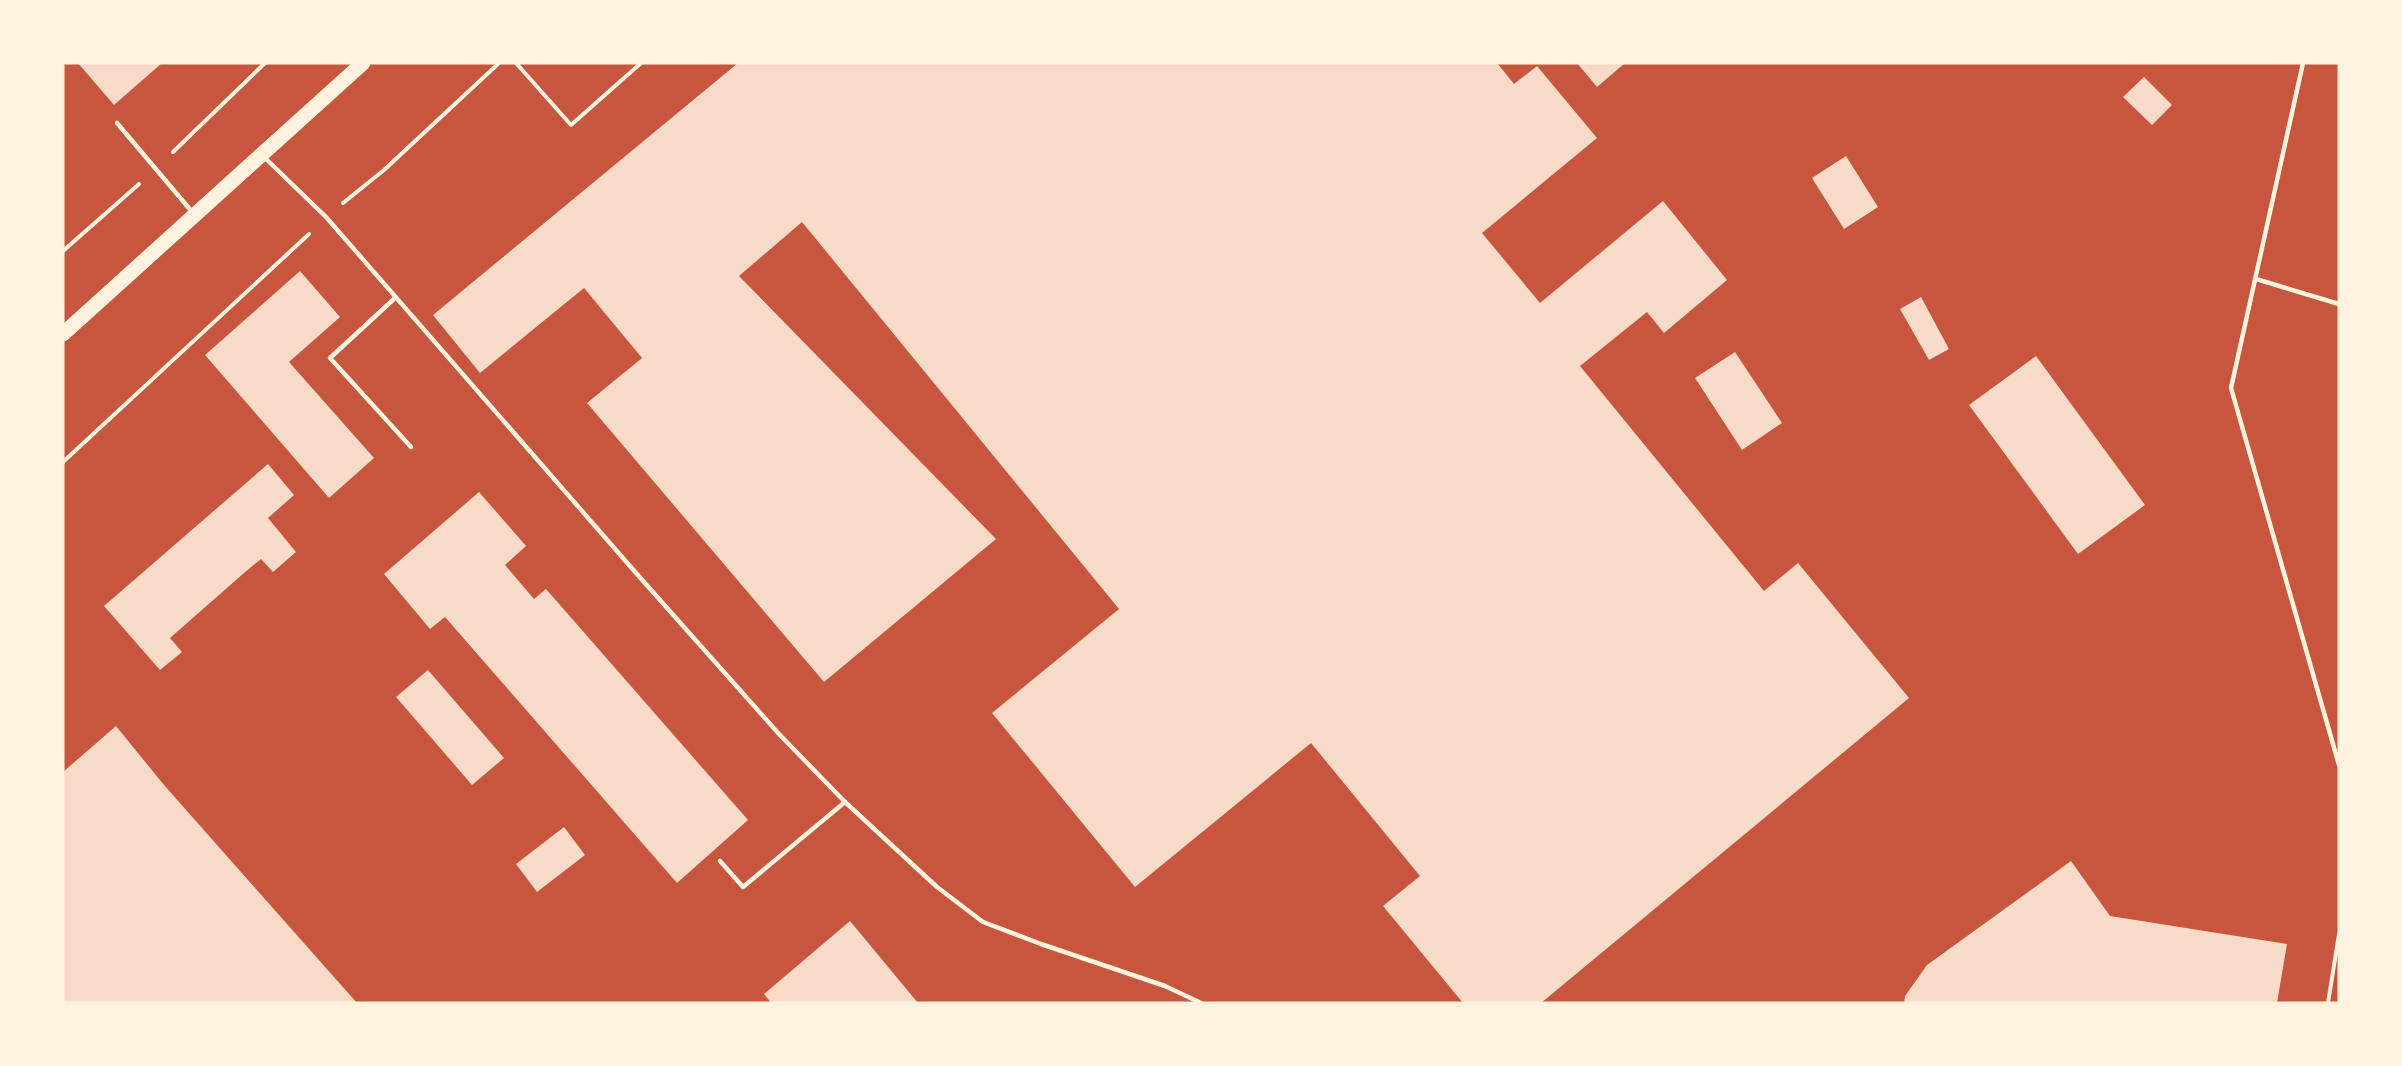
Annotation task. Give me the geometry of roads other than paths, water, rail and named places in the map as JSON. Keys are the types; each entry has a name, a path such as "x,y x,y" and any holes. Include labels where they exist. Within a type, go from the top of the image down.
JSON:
{"main road":[{"path":"63,334 363,63"}],"lane":[{"path":"2304,63 2231,388 2339,765"},
{"path":"117,123 194,215"},
{"path":"262,155 326,217 779,734 845,802 937,887 983,922 1041,945 1165,986 1201,1003"},
{"path":"2256,279 2339,304"},
{"path":"395,298 330,358 411,447"},
{"path":"720,861 743,887 845,802"}]}
